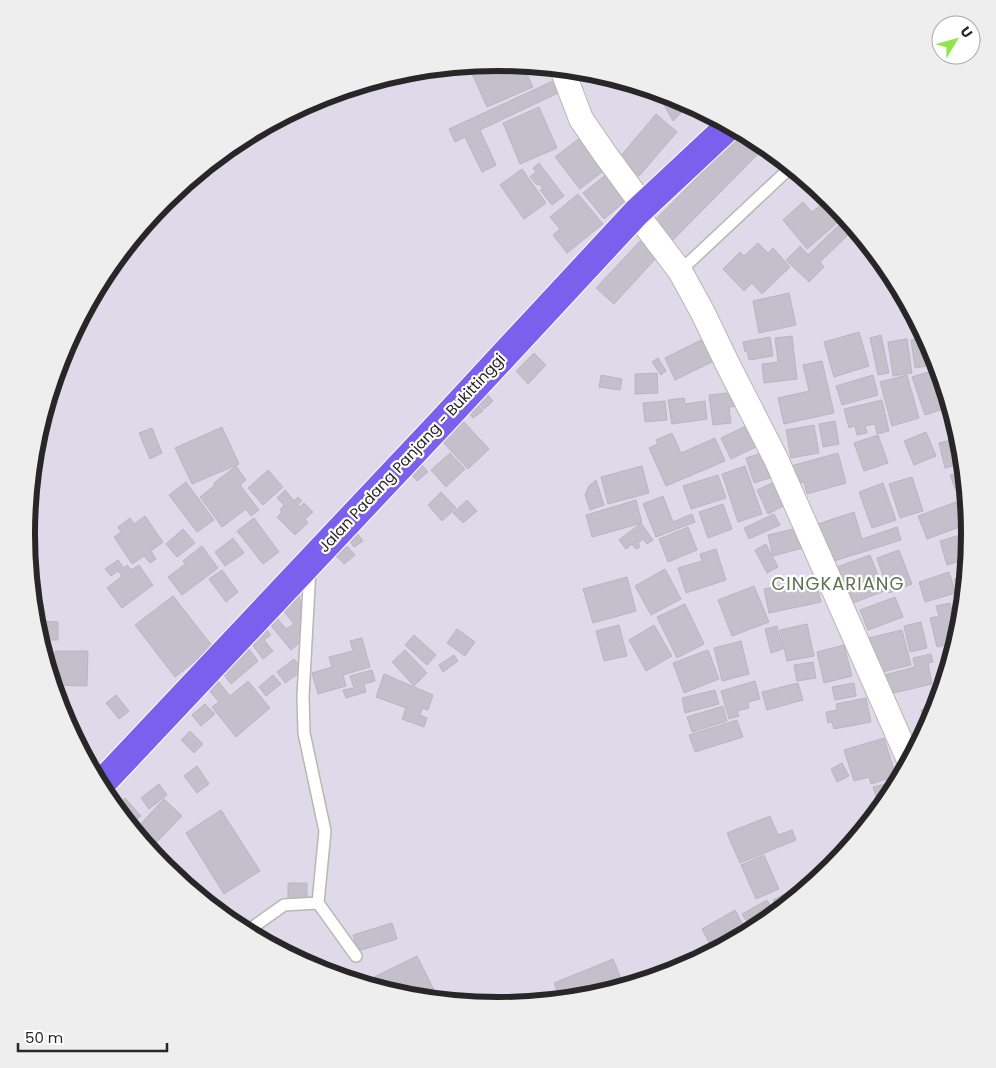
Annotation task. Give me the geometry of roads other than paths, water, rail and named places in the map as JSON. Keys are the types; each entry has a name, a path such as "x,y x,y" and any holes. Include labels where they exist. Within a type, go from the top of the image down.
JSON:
{"highway":[{"name":"Jalan Padang Panjang - Bukittinggi","path":"105,779 640,210 725,130"}],"street":[{"path":"565,76 581,119 680,271 703,313 776,459 906,753"}],"lane":[{"path":"680,271 786,172"},
{"path":"310,562 303,696 304,733 325,831 318,903 356,956"},
{"path":"253,927 284,905 318,903"}],"district":[{"name":"CINGKARIANG","path":"838,584"}]}
